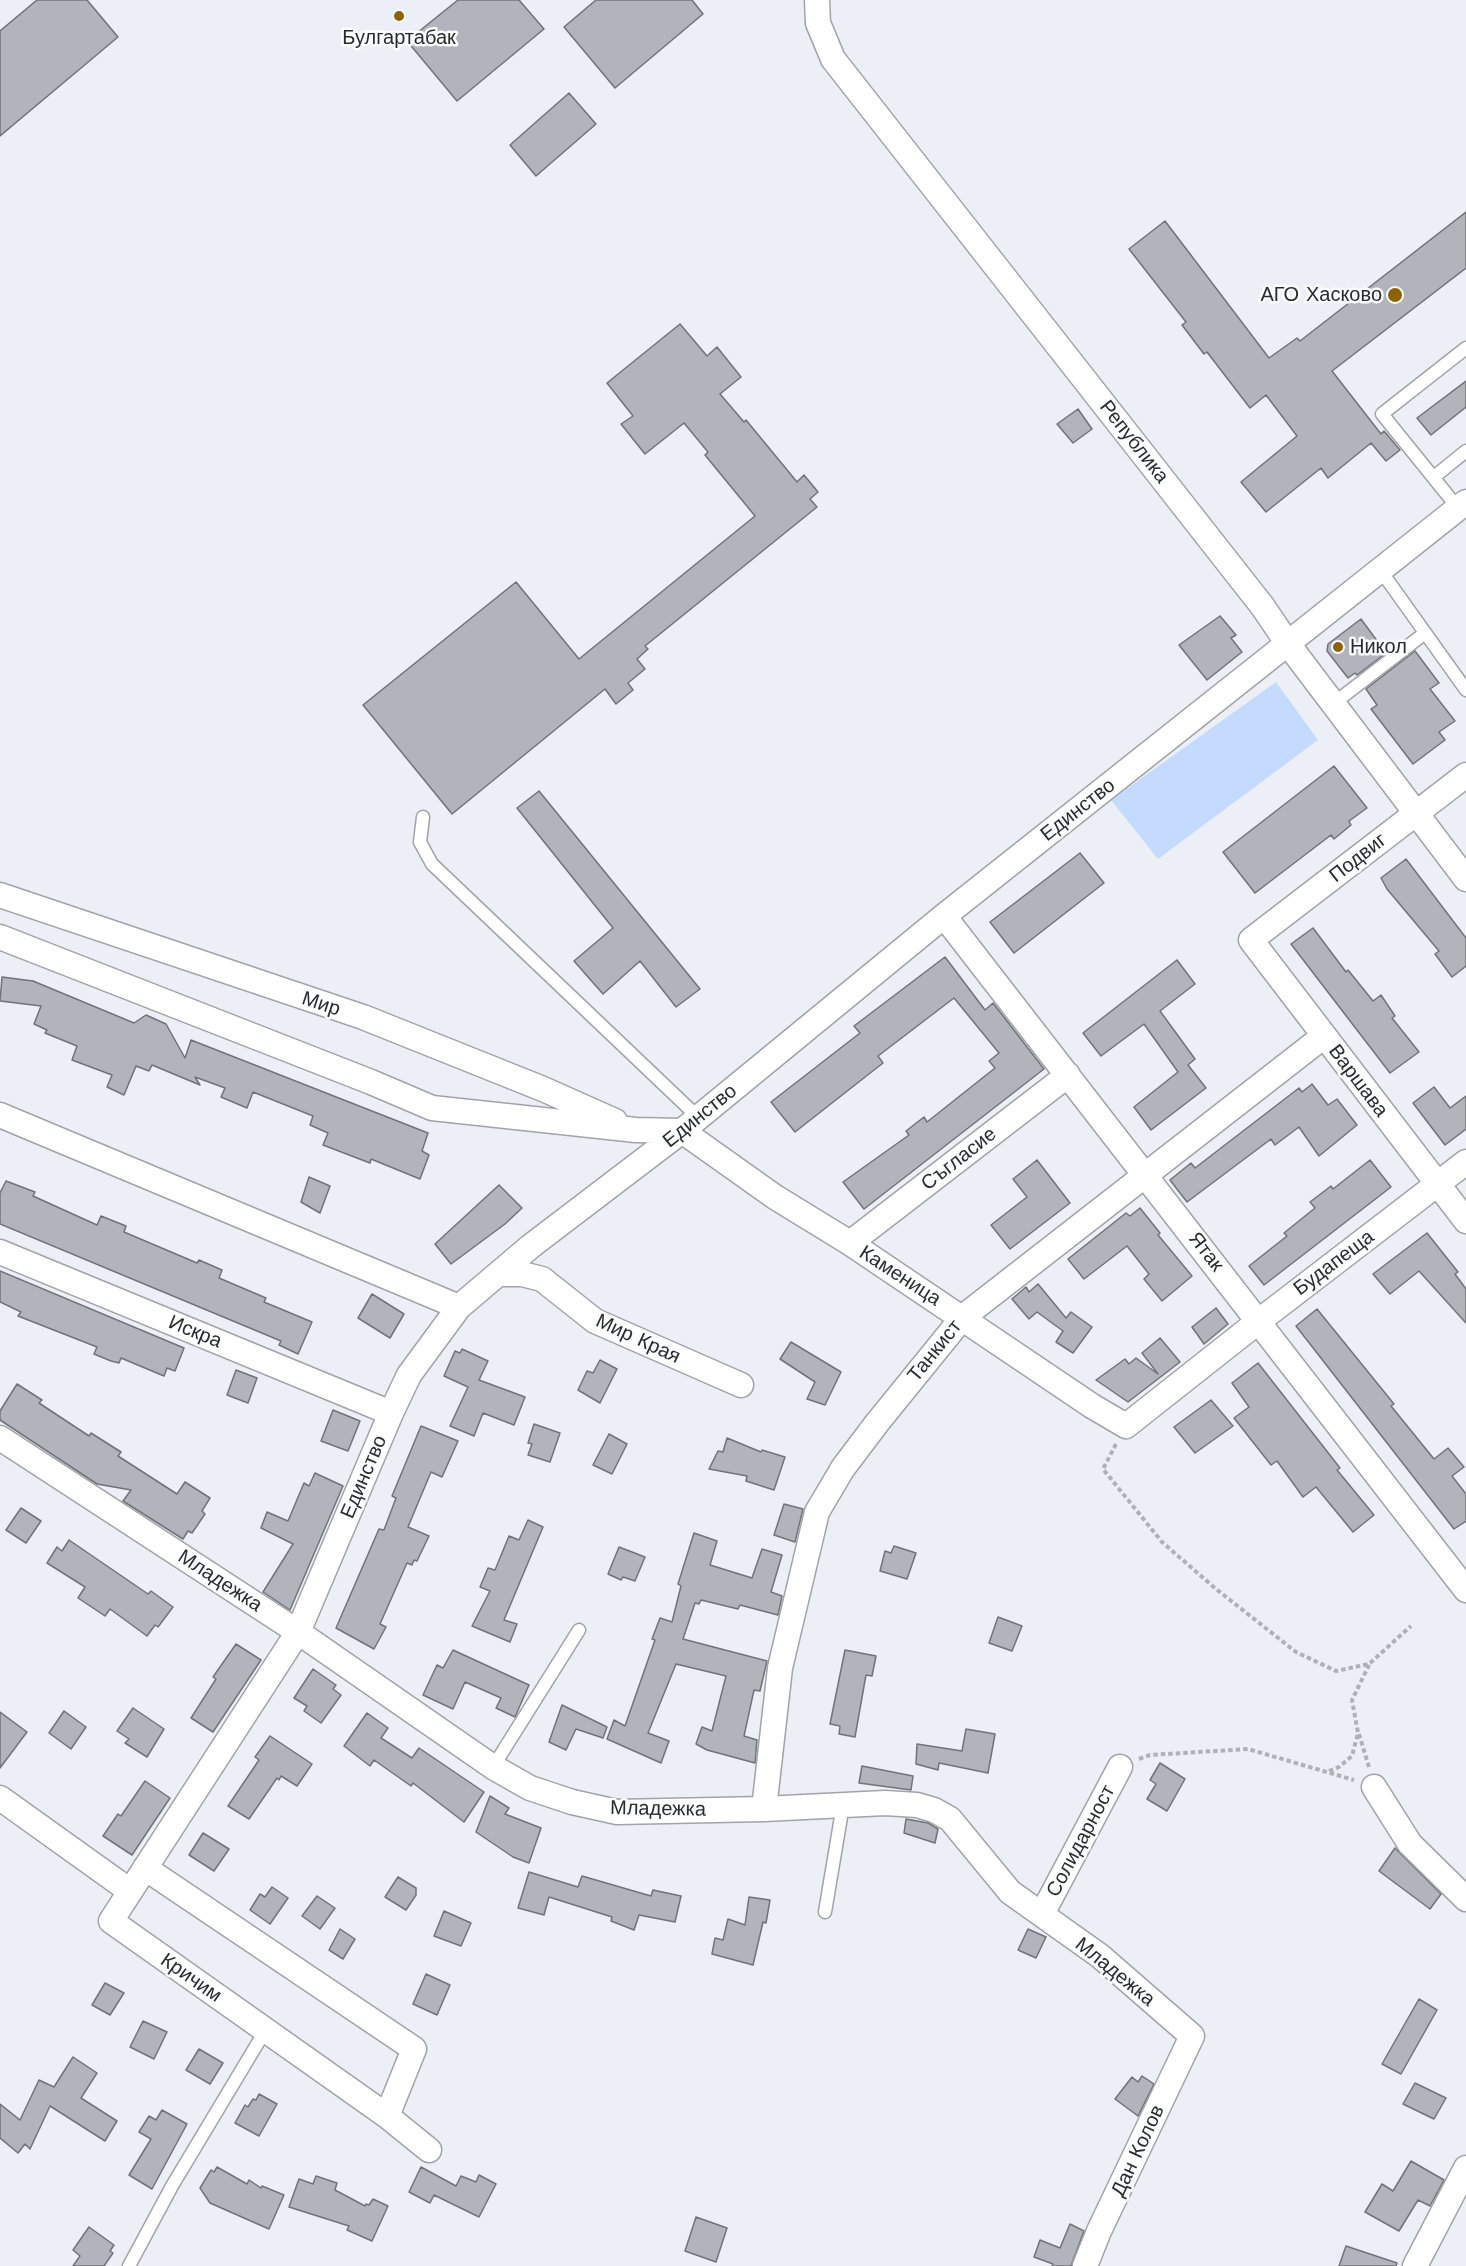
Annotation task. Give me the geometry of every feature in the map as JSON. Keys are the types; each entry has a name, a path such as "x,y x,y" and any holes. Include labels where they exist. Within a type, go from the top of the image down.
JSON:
{"street":[{"name":"Република","path":"817,0 818,23 833,59 1263,607 1288,644 1466,879"},
{"name":"Единство","path":"130,1891 298,1632 409,1375 459,1307 531,1246 690,1125 944,916 1462,505"},
{"name":"Подвиг","path":"1251,940 1466,776"},
{"name":"Мир","path":"0,895 363,1017 543,1089 636,1130"},
{"name":"Ятак","path":"944,916 1466,1590"},
{"name":"Мир","path":"0,937 432,1108 636,1130 690,1125"},
{"name":"Варшава","path":"1251,940 1466,1221"},
{"name":"Танкист","path":"765,1809 780,1668 817,1512 850,1459 963,1317 1324,1036"},
{"name":"Съгласие","path":"850,1243 1068,1075"},
{"path":"0,1114 459,1307"},
{"name":"Каменица","path":"690,1125 775,1197 850,1243 1092,1406 1126,1426"},
{"name":"Будапеща","path":"1126,1426 1466,1162"},
{"path":"531,1246 535,1264 542,1279"},
{"name":"Искра","path":"0,1252 391,1413"},
{"name":"Мир Края","path":"498,1274 522,1274 542,1279 595,1321 741,1385"},
{"name":"Младежка","path":"0,1438 298,1632 494,1767 530,1788 572,1802 617,1812 765,1809 885,1803 917,1805 934,1810 950,1820 962,1832 1010,1892 1100,1956 1191,2036"},
{"name":"Солидарност","path":"1041,1914 1120,1767"},
{"path":"1374,1787 1410,1844 1466,1899"},
{"path":"0,1798 130,1891"},
{"path":"145,1868 414,2049 387,2116"},
{"name":"Кричим","path":"130,1891 111,1922 387,2116 429,2150"},
{"name":"Дан Колов","path":"1085,2266 1099,2231 1191,2036"},
{"path":"1415,2266 1466,2168"}],"lane":[{"path":"1462,505 1434,477 1382,414 1466,348"},
{"path":"1434,477 1466,451"},
{"path":"1381,571 1466,690"},
{"path":"1333,704 1425,633"},
{"path":"423,817 420,842 432,864 690,1125"},
{"path":"494,1767 579,1630"},
{"path":"825,1912 843,1805"},
{"path":"129,2266 172,2186 265,2031"}],"path":[{"path":"1126,1426 1103,1469 1162,1542 1296,1652 1336,1671 1369,1664"},
{"path":"1374,1787 1358,1733 1352,1700 1369,1664 1411,1626"},
{"path":"1328,1772 1339,1767 1352,1756 1358,1733"},
{"path":"1120,1767 1150,1755 1248,1749 1374,1787"}],"shaded area":[{"path":"1276,682 1318,740 1158,859 1111,800"}],"building":[{"path":"37,0 87,0 118,37 0,136 0,31"},
{"path":"458,0 519,0 544,29 457,101 407,41"},
{"path":"596,0 692,0 703,14 615,88 564,27"},
{"path":"569,93 596,124 536,176 510,145"},
{"name":"АГО Хасково","path":"1466,212 1466,268 1332,371 1381,434 1384,431 1400,450 1386,461 1371,443 1328,478 1321,468 1266,512 1241,482 1297,436 1266,395 1250,408 1207,352 1204,354 1182,325 1186,322 1129,249 1165,221 1269,358 1297,338 1300,341"},
{"path":"680,324 707,356 717,347 741,377 720,394 744,422 746,420 797,482 804,475 818,492 810,499 817,507 645,646 648,649 637,659 645,669 628,683 633,690 616,704 605,689 452,814 363,705 516,582 579,659 755,516 705,455 708,452 684,423 645,454 621,424 633,416 607,383"},
{"path":"1466,381 1466,407 1431,435 1417,418"},
{"path":"1078,409 1092,429 1073,443 1057,424"},
{"path":"1220,616 1236,635 1231,638 1242,652 1207,680 1179,645"},
{"path":"1361,619 1386,653 1357,675 1355,673 1348,678 1327,651 1328,644"},
{"path":"1415,651 1439,683 1430,689 1455,721 1439,732 1445,740 1413,764 1371,709 1377,705 1366,689"},
{"path":"1334,766 1367,808 1349,821 1351,825 1334,839 1331,835 1255,893 1223,852"},
{"path":"539,791 700,989 676,1007 640,961 603,994 574,961 613,928 517,808"},
{"path":"1080,853 1104,883 1014,953 990,922"},
{"path":"1406,859 1466,938 1466,966 1452,977 1435,954 1439,951 1387,889 1381,878"},
{"path":"1313,928 1346,972 1348,970 1373,1001 1381,995 1395,1016 1392,1018 1419,1052 1390,1073 1291,944"},
{"path":"945,957 985,1010 993,1003 1044,1069 864,1209 843,1182 909,1135 906,1131 924,1117 927,1122 995,1068 989,1061 999,1053 954,998 878,1056 883,1063 795,1132 771,1102 860,1033 854,1026"},
{"path":"1177,960 1195,984 1160,1011 1195,1059 1188,1065 1206,1088 1151,1130 1134,1107 1178,1072 1144,1024 1101,1056 1083,1033"},
{"path":"2,977 33,981 134,1023 146,1015 166,1024 185,1058 191,1040 428,1133 422,1151 429,1155 420,1179 371,1159 370,1163 323,1145 328,1133 310,1125 313,1116 253,1092 247,1108 221,1097 225,1088 195,1077 200,1085 152,1065 149,1071 136,1066 124,1095 107,1087 112,1075 72,1060 77,1046 45,1033 47,1030 34,1024 41,1006 0,1001"},
{"path":"1312,1084 1328,1105 1337,1099 1357,1125 1319,1156 1299,1127 1275,1145 1271,1139 1187,1202 1170,1180 1191,1163 1195,1168 1299,1088 1302,1092"},
{"path":"1434,1087 1450,1108 1466,1096 1466,1129 1445,1145 1413,1103"},
{"path":"1037,1160 1070,1203 1010,1249 991,1225 1027,1197 1013,1179"},
{"path":"1370,1160 1391,1187 1264,1285 1249,1266 1287,1236 1284,1233 1315,1208 1310,1202 1331,1186 1333,1189"},
{"path":"309,1177 330,1186 320,1213 301,1202"},
{"path":"6,1181 35,1192 33,1196 97,1225 101,1216 126,1226 124,1232 197,1263 199,1260 222,1270 219,1278 266,1298 264,1302 312,1322 298,1354 279,1345 281,1341 0,1224 0,1193"},
{"path":"499,1185 522,1208 505,1224 451,1264 435,1244"},
{"path":"1140,1208 1160,1233 1158,1235 1192,1276 1162,1301 1144,1279 1149,1274 1127,1246 1084,1279 1068,1259 1126,1213 1130,1216"},
{"path":"1427,1233 1458,1272 1455,1274 1466,1289 1466,1323 1419,1271 1390,1294 1373,1274"},
{"path":"0,1271 184,1348 175,1371 167,1368 164,1376 121,1358 119,1363 111,1361 94,1354 97,1347 18,1316 21,1312 0,1302"},
{"path":"1038,1284 1066,1318 1071,1312 1092,1327 1073,1353 1056,1342 1063,1331 1037,1312 1029,1319 1012,1299 1026,1287 1029,1292"},
{"path":"372,1294 404,1314 390,1338 358,1318"},
{"path":"1216,1308 1228,1324 1204,1344 1192,1327"},
{"path":"1317,1309 1394,1404 1391,1406 1434,1459 1448,1448 1464,1467 1452,1476 1466,1494 1466,1521 1454,1529 1296,1326"},
{"path":"1160,1338 1180,1362 1128,1402 1096,1380 1125,1359 1129,1364 1136,1358 1158,1374 1142,1353"},
{"path":"791,1342 841,1372 825,1405 807,1399 815,1382 780,1359"},
{"path":"462,1349 488,1361 479,1380 525,1397 514,1425 483,1413 474,1436 450,1426 468,1387 444,1376 455,1351 460,1353"},
{"path":"600,1360 617,1369 600,1403 578,1390 587,1371 593,1373"},
{"path":"1258,1363 1340,1468 1337,1470 1374,1515 1353,1532 1316,1487 1303,1497 1277,1461 1271,1465 1234,1418 1249,1407 1232,1383"},
{"path":"236,1370 257,1378 248,1403 227,1395"},
{"path":"17,1384 42,1400 39,1403 89,1436 91,1433 121,1452 118,1456 177,1494 185,1482 210,1498 202,1511 205,1514 192,1533 188,1531 183,1539 123,1501 131,1490 97,1484 0,1420 0,1411"},
{"path":"1211,1400 1233,1426 1195,1453 1174,1427"},
{"path":"333,1410 360,1421 348,1451 321,1441"},
{"path":"534,1424 560,1433 550,1462 528,1455 532,1444 528,1443"},
{"path":"421,1426 458,1441 442,1477 431,1472 408,1527 429,1536 417,1561 414,1560 412,1565 407,1563 380,1624 386,1627 374,1649 336,1628 379,1529 384,1530 396,1498 392,1496"},
{"path":"609,1434 627,1444 612,1474 593,1465"},
{"path":"727,1438 761,1452 762,1450 785,1457 774,1490 746,1481 747,1476 709,1469 718,1451 723,1452"},
{"path":"315,1473 343,1486 290,1610 263,1592 293,1544 261,1528 267,1512 288,1521 304,1483 309,1486"},
{"path":"784,1504 803,1509 795,1542 774,1535"},
{"path":"21,1508 41,1521 26,1543 6,1530"},
{"path":"528,1520 543,1527 504,1620 517,1624 510,1642 472,1626 490,1591 480,1587 488,1568 495,1570 509,1536 519,1540"},
{"path":"694,1533 717,1541 710,1565 752,1578 762,1549 782,1555 771,1592 782,1596 778,1615 740,1605 738,1609 701,1600 699,1604 695,1603 683,1639 767,1661 760,1691 754,1690 744,1736 757,1740 755,1763 707,1750 696,1744 702,1727 712,1731 726,1676 676,1664 648,1733 669,1741 661,1763 607,1739 614,1720 625,1726 655,1640 652,1639 660,1618 672,1622 681,1586 678,1584"},
{"path":"69,1540 148,1594 151,1591 173,1607 158,1627 155,1625 147,1636 110,1609 105,1616 78,1598 85,1587 47,1563 57,1547 62,1551"},
{"path":"894,1546 916,1553 907,1579 880,1571 885,1551 891,1553"},
{"path":"619,1547 645,1557 635,1581 623,1577 621,1580 608,1574"},
{"path":"998,1617 1022,1626 1012,1651 989,1643"},
{"path":"236,1644 261,1660 213,1732 191,1718 216,1679 213,1677"},
{"path":"453,1650 529,1685 515,1717 496,1708 501,1698 465,1682 453,1709 423,1695 437,1665 443,1668"},
{"path":"845,1650 876,1656 872,1676 866,1675 855,1737 839,1734 840,1726 830,1724"},
{"path":"313,1669 336,1685 333,1689 341,1695 321,1723 304,1711 307,1706 294,1698"},
{"path":"562,1705 607,1727 603,1738 576,1729 566,1750 549,1742"},
{"path":"133,1708 164,1729 147,1757 125,1743 129,1739 117,1731"},
{"path":"64,1711 86,1727 71,1749 49,1733"},
{"path":"0,1712 27,1732 0,1768"},
{"path":"367,1713 388,1728 381,1738 412,1758 419,1748 484,1792 464,1822 413,1783 411,1786 374,1760 370,1766 344,1746"},
{"path":"966,1729 995,1734 988,1773 939,1763 938,1770 916,1764 917,1744 962,1751"},
{"path":"270,1736 312,1764 297,1786 281,1776 279,1780 277,1778 249,1819 228,1806 259,1760 255,1757"},
{"path":"1160,1763 1185,1779 1167,1811 1147,1799 1156,1784 1150,1780"},
{"path":"862,1766 913,1776 911,1790 859,1783"},
{"path":"145,1781 170,1798 132,1855 103,1836 118,1814 121,1816"},
{"path":"490,1796 509,1808 505,1814 541,1828 529,1863 513,1857 476,1832"},
{"path":"906,1819 928,1823 938,1829 935,1843 904,1833"},
{"path":"203,1833 229,1849 214,1871 189,1855"},
{"path":"1395,1848 1441,1894 1430,1909 1379,1871"},
{"path":"529,1872 578,1887 582,1876 651,1896 653,1890 681,1896 675,1922 639,1915 634,1930 611,1921 612,1917 549,1897 544,1915 518,1908"},
{"path":"398,1877 416,1888 416,1895 406,1910 385,1897"},
{"path":"272,1887 288,1898 270,1924 250,1910 260,1894 265,1897"},
{"path":"317,1896 335,1908 320,1929 302,1916"},
{"path":"749,1897 770,1900 766,1923 763,1922 753,1965 712,1954 715,1938 723,1940 728,1919 745,1925"},
{"path":"444,1911 471,1923 461,1946 434,1936"},
{"path":"340,1929 355,1939 343,1959 329,1950"},
{"path":"1028,1929 1046,1937 1036,1958 1018,1950"},
{"path":"426,1974 450,1985 437,2015 413,2004"},
{"path":"105,1983 124,1993 110,2015 92,2005"},
{"path":"1419,1999 1437,2010 1401,2074 1382,2064"},
{"path":"143,2021 167,2032 154,2059 130,2047"},
{"path":"199,2049 223,2063 210,2084 186,2070"},
{"path":"73,2057 97,2073 81,2098 117,2121 105,2141 50,2106 30,2149 25,2144 18,2153 0,2138 0,2104 20,2120 39,2080 54,2087"},
{"path":"1142,2076 1154,2084 1138,2116 1115,2099 1132,2077 1138,2082"},
{"path":"1415,2083 1446,2098 1434,2119 1403,2104"},
{"path":"259,2094 277,2104 259,2136 235,2123 245,2105 248,2107"},
{"path":"162,2110 187,2124 152,2189 129,2175 151,2139 139,2132 149,2116 156,2120"},
{"path":"1411,2161 1444,2180 1430,2206 1418,2200 1399,2231 1365,2212 1382,2184 1393,2191"},
{"path":"217,2167 247,2184 249,2180 261,2188 262,2186 284,2195 269,2229 210,2203 200,2188 211,2170 214,2172"},
{"path":"421,2167 456,2186 461,2176 476,2182 479,2175 496,2184 479,2217 434,2195 430,2203 409,2192"},
{"path":"316,2176 337,2183 335,2190 365,2206 369,2205 373,2199 388,2206 372,2241 347,2230 349,2226 289,2207 299,2179 313,2184"},
{"path":"696,2217 727,2228 716,2262 685,2251"},
{"path":"1070,2224 1084,2231 1071,2266 1052,2266 1053,2264 1034,2257 1040,2240 1060,2248"},
{"path":"89,2227 114,2245 110,2251 113,2253 104,2266 73,2266 80,2256 73,2250"},
{"path":"1346,2246 1397,2263 1396,2266 1339,2266"}],"place":[{"name":"Булгартабак","path":"399,16"},
{"name":"АГО Хасково","path":"1395,295"},
{"name":"Никол","path":"1338,647"}]}
